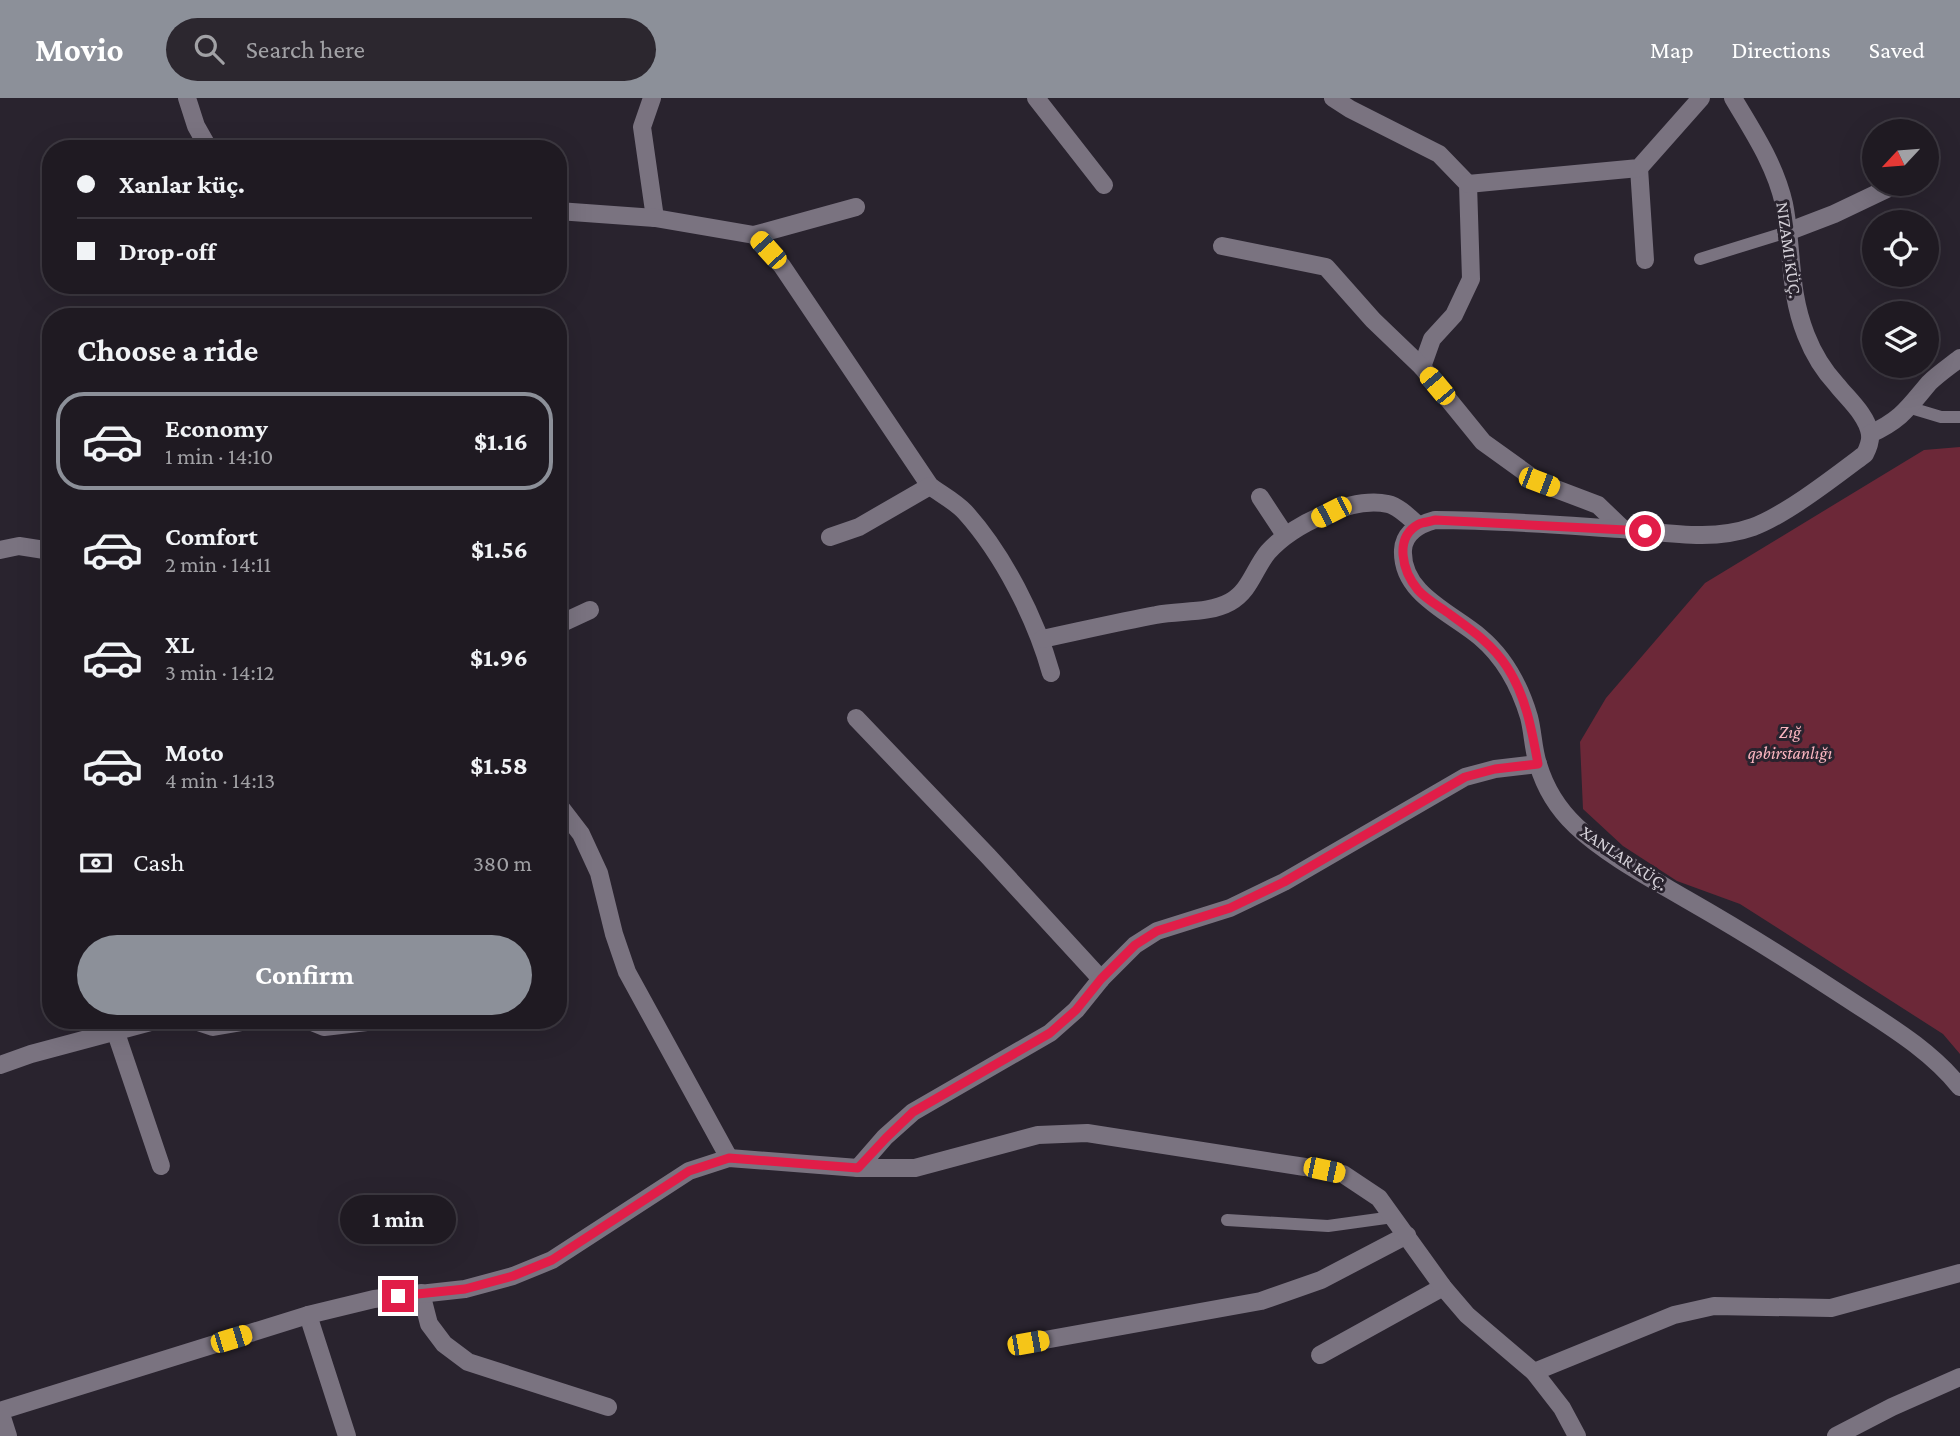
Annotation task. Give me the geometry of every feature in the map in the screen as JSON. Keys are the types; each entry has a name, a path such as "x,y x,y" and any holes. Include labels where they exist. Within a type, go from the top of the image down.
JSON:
{"street":[{"path":"187,98 196,126 204,140"},
{"path":"652,98 642,127 654,218"},
{"path":"1037,98 1104,185"},
{"path":"1333,98 1439,154 1468,184 1471,279 1454,315 1432,339 1422,368"},
{"path":"1468,184 1639,168 1700,98"},
{"name":"NIZAMI KÜÇ.","path":"1733,98 1772,164 1784,205 1792,282 1807,337 1818,359 1861,416 1870,434"},
{"path":"1639,168 1645,260"},
{"path":"1787,232 1872,196"},
{"path":"567,212 654,218 754,235 856,207"},
{"path":"754,235 782,266 930,486 964,510 992,548 1042,639 1051,673"},
{"path":"1222,246 1326,267 1373,320 1422,368 1483,442 1539,482 1598,505 1623,529"},
{"path":"1042,639 1159,614 1204,610 1228,603 1244,592 1266,554 1285,535 1331,512 1366,503 1390,504 1418,525 1435,520 1449,520 1714,535 1755,526 1788,507 1865,454 1870,434 1886,427 1911,408 1931,381 1960,358"},
{"path":"830,537 859,527 930,486"},
{"path":"1260,497 1285,535"},
{"name":"XANLAR KÜÇ.","path":"1418,525 1403,545 1406,572 1418,590 1480,636 1508,668 1529,718 1538,764 1550,794 1578,829 1647,876 1758,940 1917,1044 1960,1087"},
{"path":"0,550 19,546 42,550"},
{"path":"567,622 590,610"},
{"path":"856,718 989,856 1101,979"},
{"path":"858,1168 913,1112 1050,1033 1076,1010 1101,979 1135,945 1157,931 1230,908 1284,882 1465,777 1495,769 1538,764"},
{"path":"567,816 581,834 599,873 614,934 628,972 729,1158"},
{"path":"0,1065 31,1054 129,1029"},
{"path":"116,1033 161,1166"},
{"path":"8,1436 0,1411 308,1315 374,1299 465,1289 513,1276 552,1260 689,1171 729,1158 858,1168 915,1168 1038,1135 1087,1133 1343,1174 1379,1198 1443,1287 1467,1315 1534,1372 1562,1408 1577,1436"},
{"path":"1028,1343 1261,1301 1321,1280 1407,1235"},
{"path":"1534,1372 1674,1315 1714,1306 1831,1308 1960,1273"},
{"path":"1320,1354 1443,1287"},
{"path":"421,1293 429,1324 444,1344 468,1362 608,1407"},
{"path":"308,1315 347,1436"},
{"path":"1836,1436 1892,1407 1960,1377"}],"lane":[{"path":"1700,259 1787,232"},
{"path":"1911,408 1941,417 1960,417"},
{"path":"1227,1220 1328,1226 1394,1217"}],"green space":[{"name":"Zığ qəbirstanlığı","path":"1960,447 1960,1054 1943,1034 1740,904 1677,881 1623,846 1583,809 1580,742 1606,698 1705,583 1924,450"}],"route":[{"path":"398,1296 465,1289 513,1276 552,1260 689,1171 729,1158 858,1168 913,1112 1050,1033 1076,1010 1101,979 1135,945 1157,931 1230,908 1284,882 1465,777 1495,769 1538,764 1529,718 1508,668 1480,636 1418,590 1406,572 1403,545 1418,525 1435,520 1645,531"}]}
